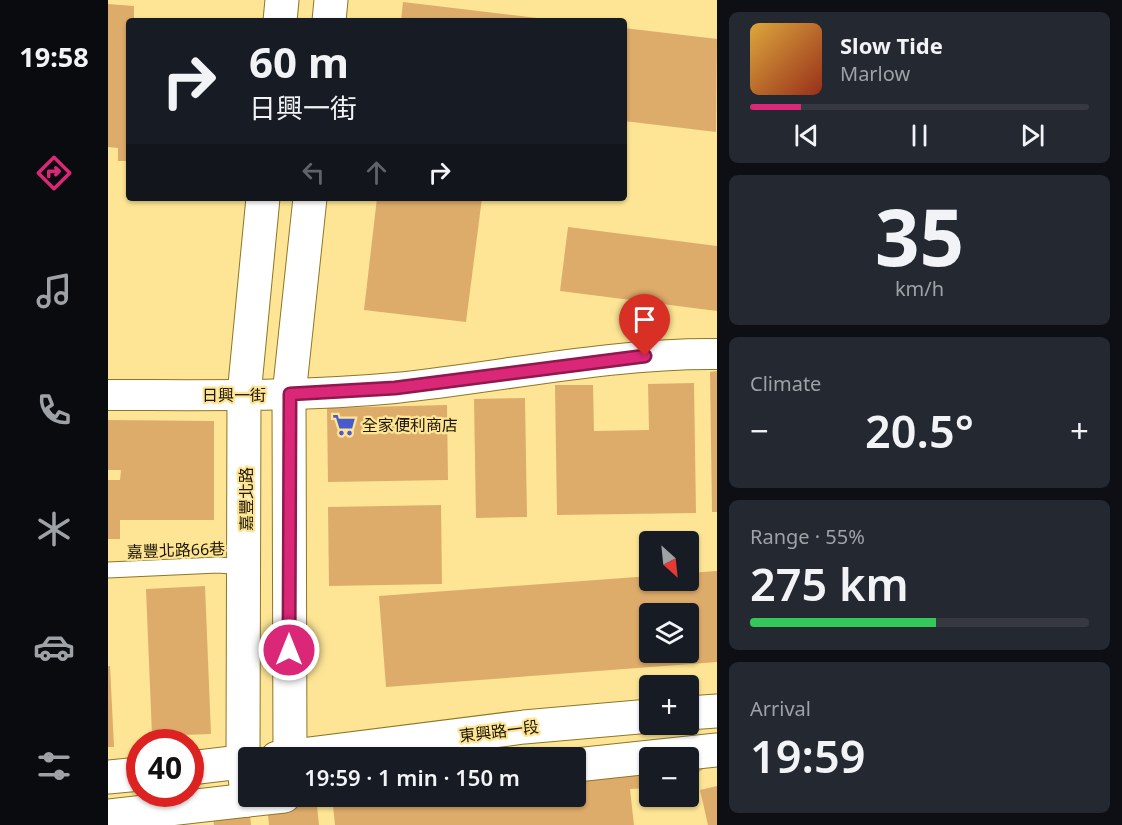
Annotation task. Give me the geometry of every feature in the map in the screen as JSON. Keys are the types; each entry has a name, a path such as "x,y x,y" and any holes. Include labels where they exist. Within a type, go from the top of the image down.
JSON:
{"street":[{"path":"280,18 282,0"},
{"path":"329,18 331,0"},
{"name":"嘉豐北路","path":"246,747 244,395 263,201"},
{"path":"286,747 290,394 310,201"},
{"name":"日興一街","path":"108,394 244,395 395,388 666,354 717,354"},
{"path":"699,712 717,711"},
{"name":"東興路一段","path":"365,747 524,727 639,717"},
{"path":"586,764 717,750"},
{"path":"204,766 238,762"},
{"path":"108,777 126,775"},
{"path":"108,816 238,801"}],"lane":[{"name":"嘉豐北路66巷","path":"108,570 218,565 245,567"}],"building":[{"path":"403,2 537,18 401,18"},
{"path":"108,4 134,6 134,18 126,18 126,161 118,161 118,148 108,147"},
{"path":"627,28 717,39 716,132 627,121"},
{"path":"377,201 482,201 466,322 364,310"},
{"path":"568,227 717,246 717,311 560,291"},
{"path":"717,371 717,512 712,512 710,372"},
{"path":"694,383 696,513 557,515 555,385 593,385 594,431 649,430 648,384"},
{"path":"525,398 527,517 476,518 474,399"},
{"path":"447,405 448,480 328,482 327,408"},
{"path":"108,420 214,421 214,520 120,520 120,539 108,539 108,480 120,480 121,470 108,470"},
{"path":"441,505 442,584 329,586 328,507"},
{"path":"717,571 717,662 386,687 379,596 639,577 639,591 699,591 699,572"},
{"path":"205,586 211,734 204,734 204,729 152,729 146,589"},
{"path":"108,666 110,666 114,747 108,747"},
{"path":"717,747 717,760 699,772 699,749"},
{"path":"639,755 639,789 630,789 634,825 335,825 333,807 586,807 586,760"},
{"path":"717,786 717,825 708,825 700,790"},
{"path":"238,795 238,807 249,807 251,825 214,825 211,798"},
{"path":"267,807 317,807 319,825 269,825"}],"place":[{"name":"全家便利商店","path":"344,425"}],"route":[{"path":"289,650 290,394 395,388 645,356"}]}
